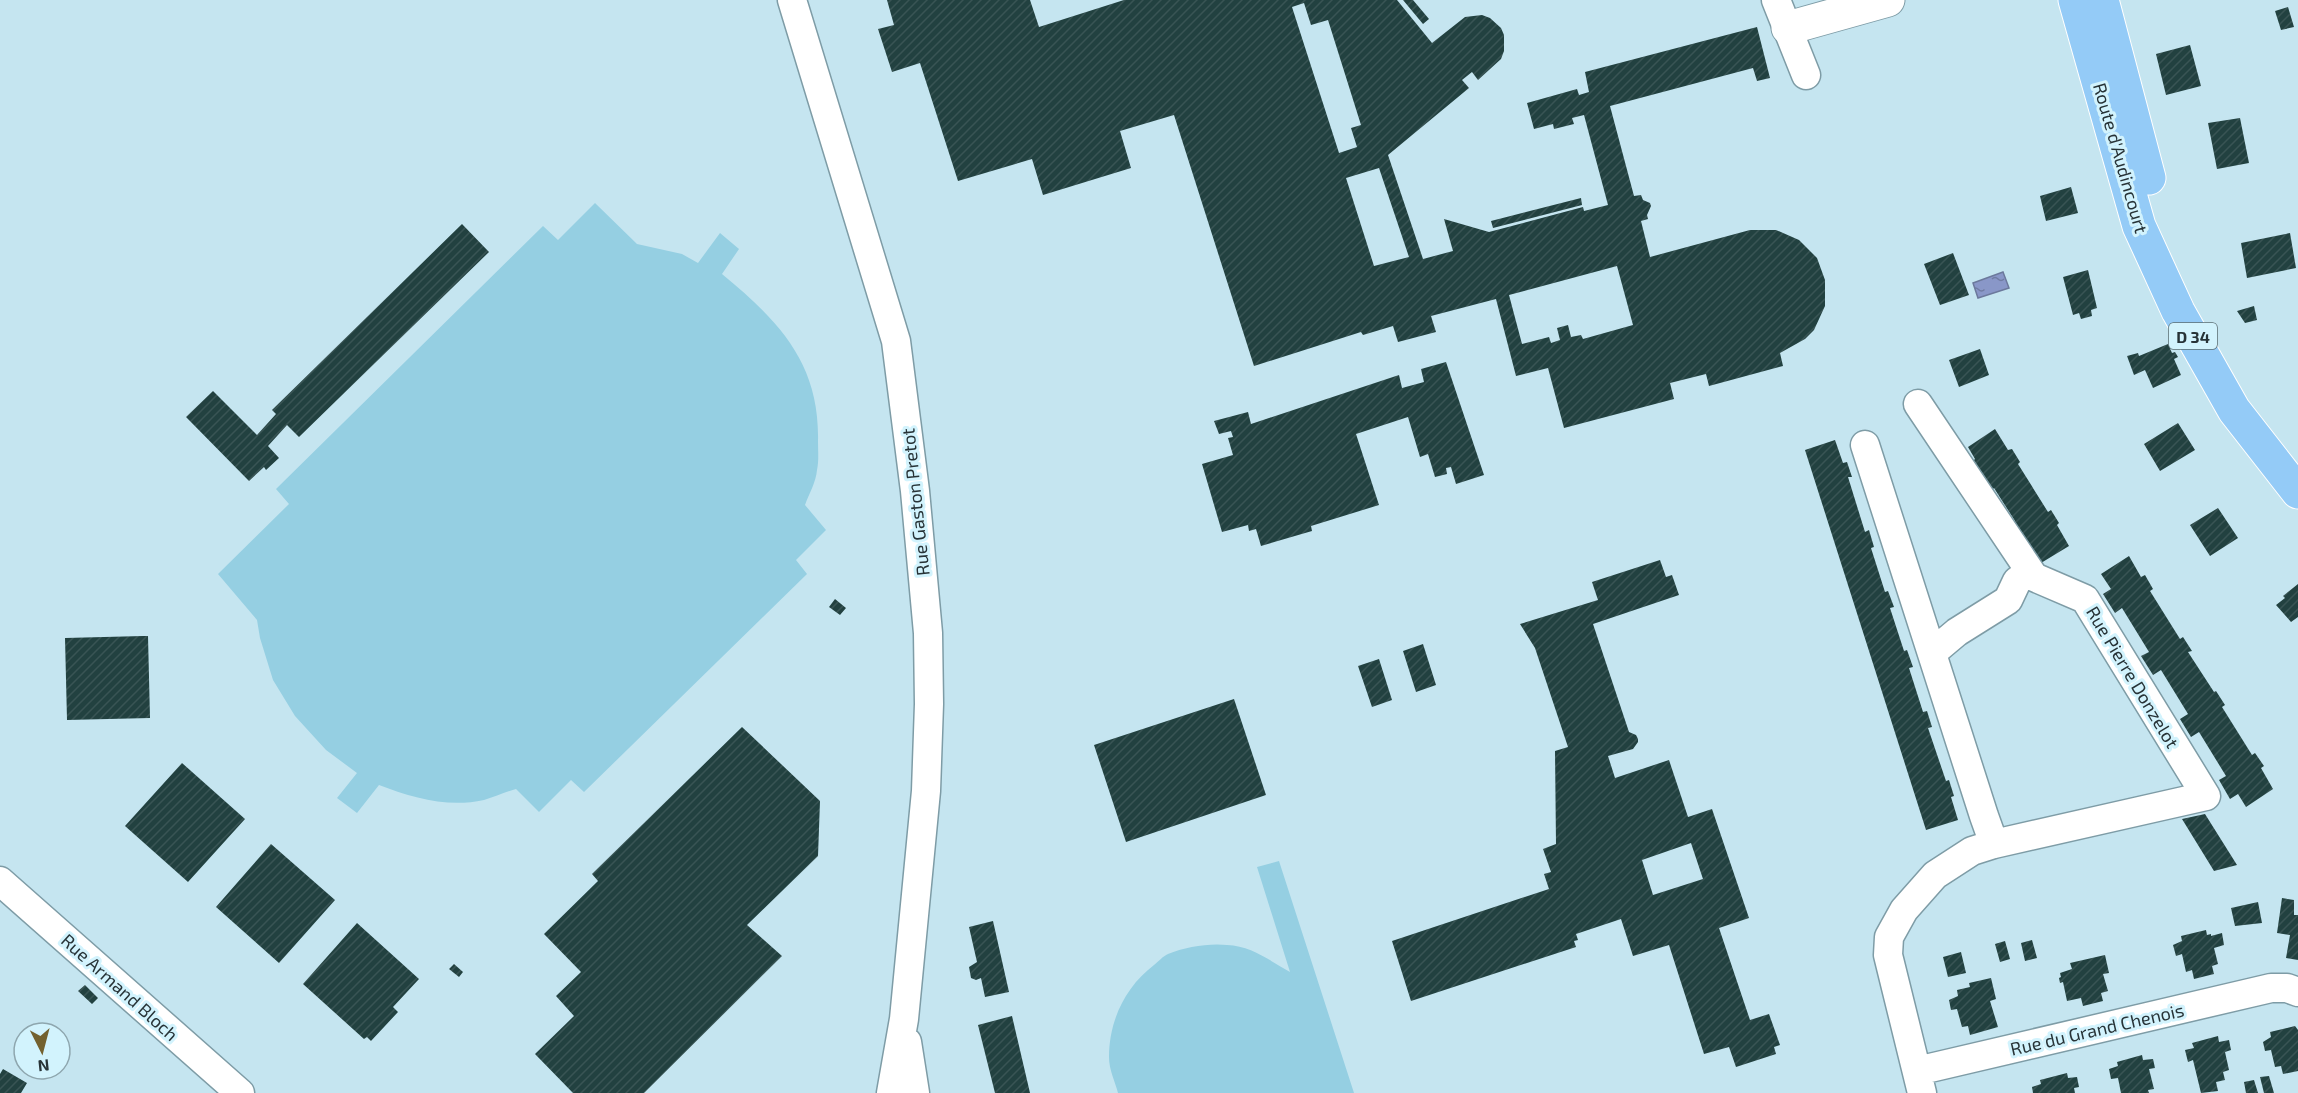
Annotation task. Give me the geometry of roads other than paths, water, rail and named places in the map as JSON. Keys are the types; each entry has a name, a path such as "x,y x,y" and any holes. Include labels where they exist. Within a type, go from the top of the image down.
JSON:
{"main road":[{"name":"Route d'Audincourt","path":"2075,0 2139,226 2178,311 2234,410 2298,492"},
{"name":"Route d'Audincourt","path":"2102,0 2159,218 2203,312 2252,397 2298,458"}],"street":[{"name":"Rue Gaston Pretot","path":"792,0 896,341 915,491 928,633 929,704 926,791 904,1019 891,1093"},
{"path":"1806,75 1782,14 1888,0"},
{"name":"Rue Pierre Donzelot","path":"1918,404 2034,577 2085,598 2206,796 1994,844 1972,851 1935,875 1904,910 1888,938 1888,955 1919,1082"},
{"path":"1865,445 1994,844"},
{"path":"1932,653 1957,632 2008,600 2017,581 2030,571"},
{"name":"Rue Armand Bloch","path":"0,881 240,1093"},
{"name":"Rue du Grand Chenois","path":"1919,1082 2271,988 2287,988 2298,992"},
{"name":"Rue Gaston Pretot","path":"904,1019 915,1093"}],"water":[{"path":"2003,272 2009,288 1978,298 1973,283"}]}
